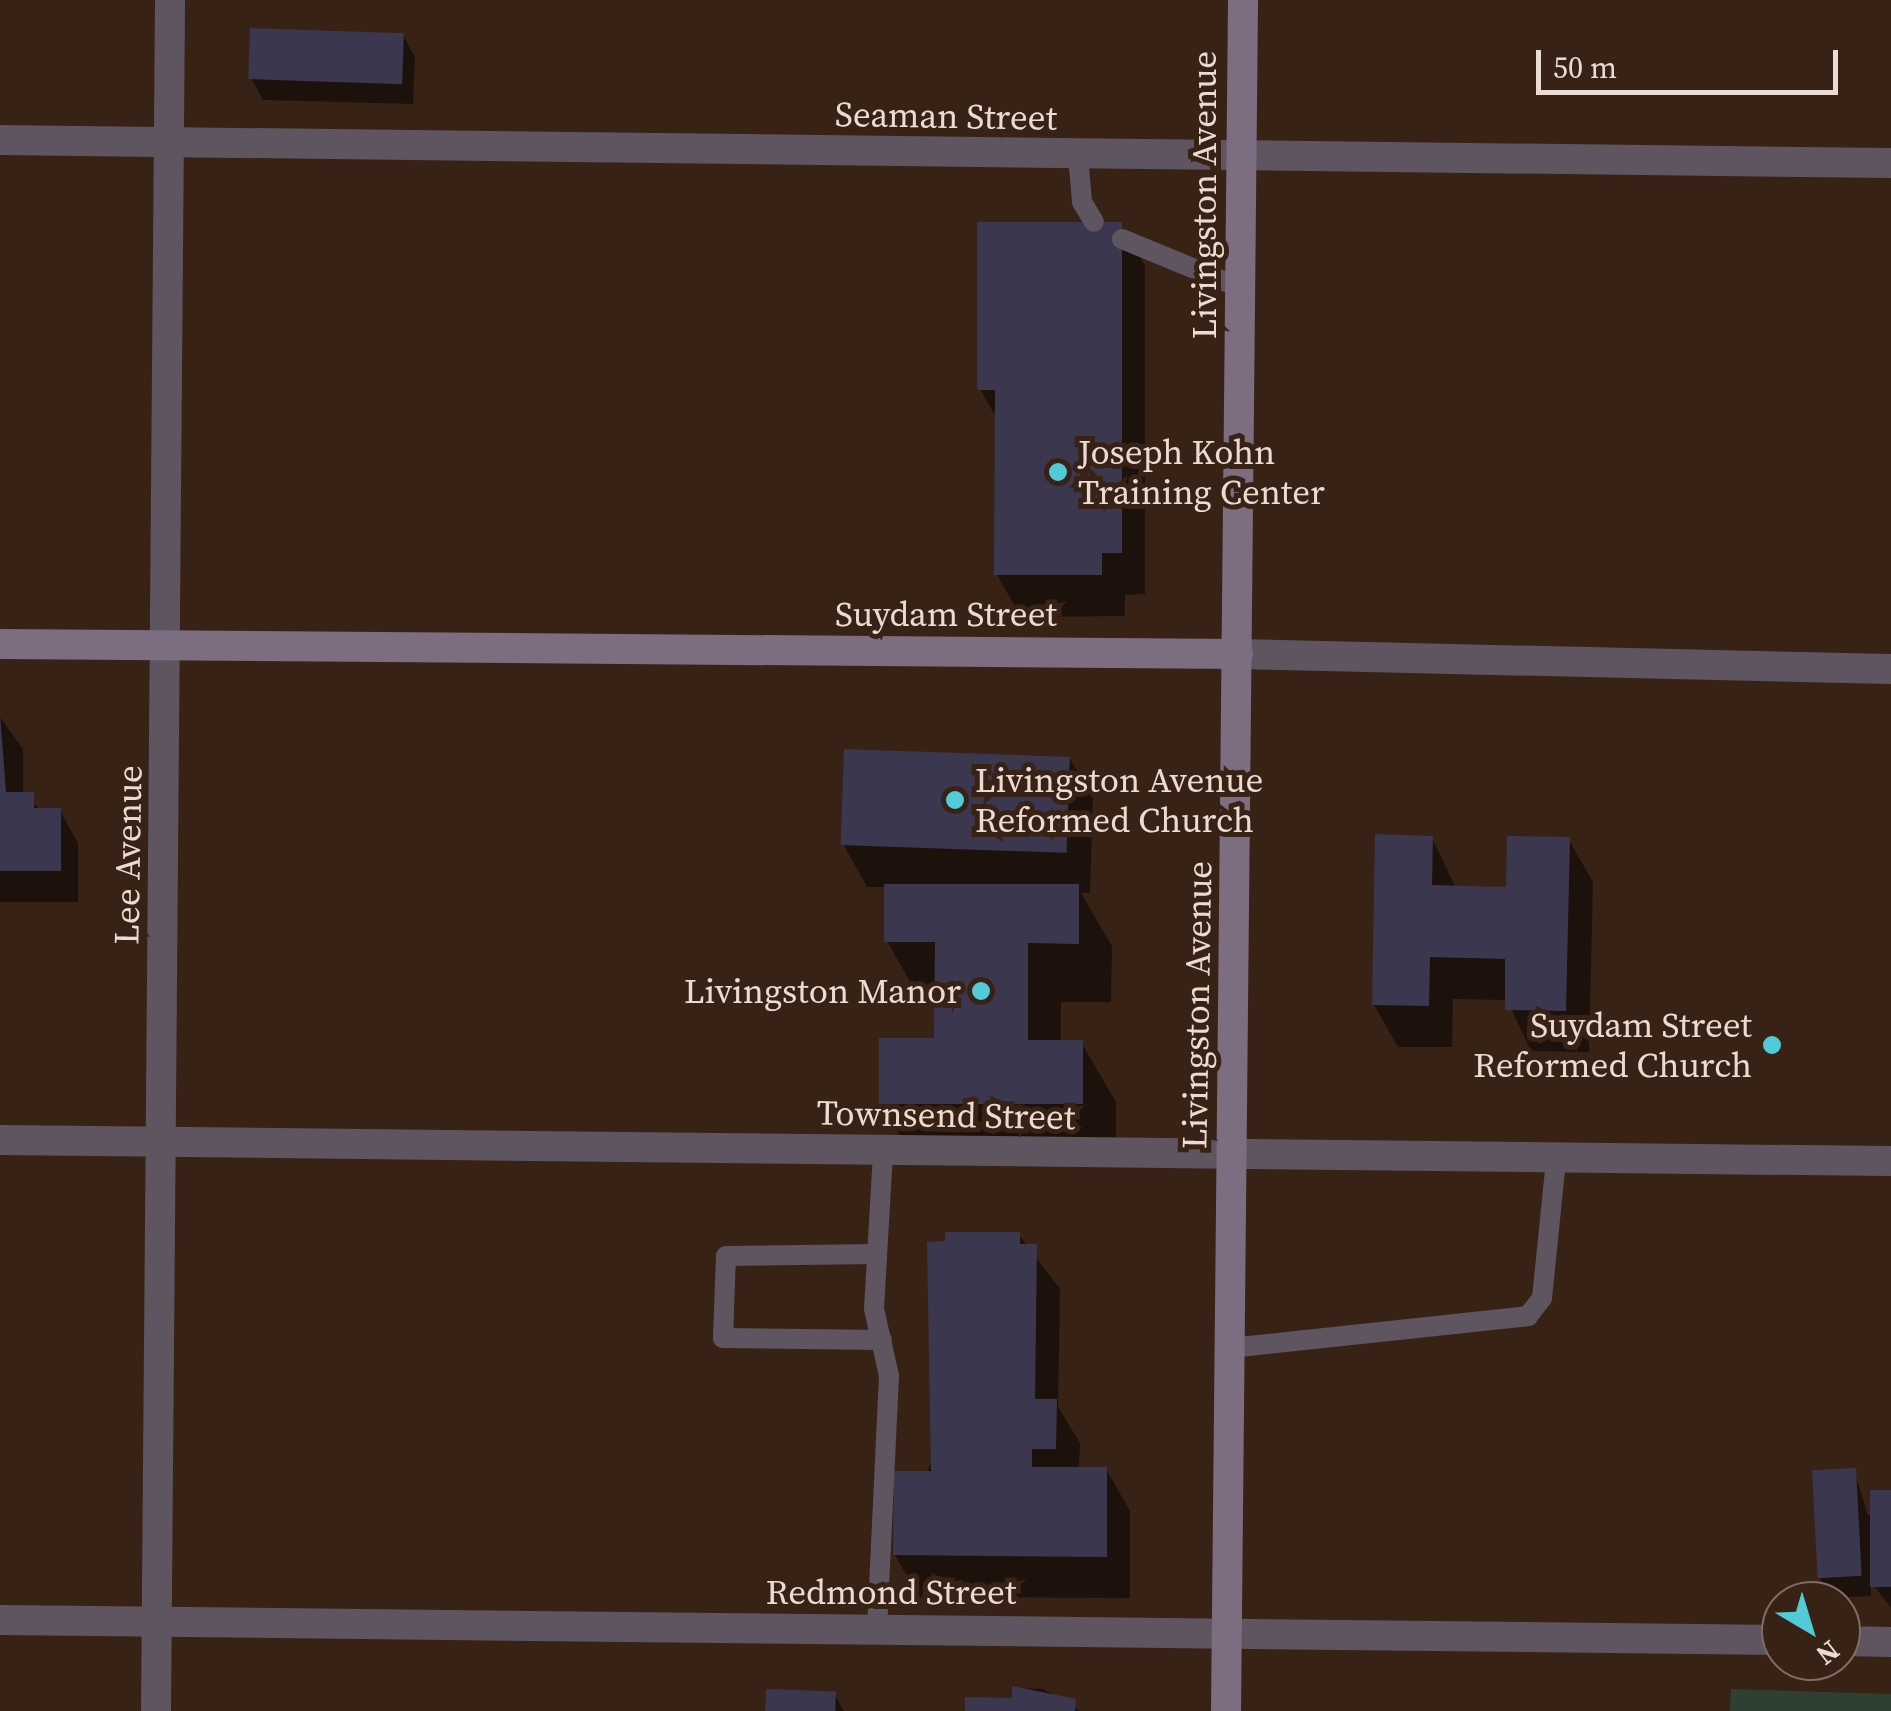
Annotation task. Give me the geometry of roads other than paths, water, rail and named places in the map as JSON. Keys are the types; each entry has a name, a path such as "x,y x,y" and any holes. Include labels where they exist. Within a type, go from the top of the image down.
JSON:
{"main road":[{"name":"Livingston Avenue","path":"1226,1711 1243,0"},
{"name":"Suydam Street","path":"0,644 1238,654"}],"street":[{"name":"Lee Avenue","path":"156,1711 170,0"},
{"name":"Seaman Street","path":"0,140 1891,163"},
{"name":"Suydam Street","path":"1238,654 1891,669"},
{"name":"Townsend Street","path":"0,1140 1891,1161"},
{"name":"Redmond Street","path":"0,1620 1761,1640"},
{"path":"1861,1641 1891,1642"}],"lane":[{"path":"1078,155 1082,202 1094,222"},
{"path":"1122,238 1241,288"},
{"path":"876,1630 889,1376 882,1340 877,1254 883,1152"},
{"path":"1230,1348 1528,1316 1542,1298 1556,1159"},
{"path":"877,1254 726,1256 723,1338 882,1340"}],"place":[{"name":"Joseph Kohn Training Center","path":"1058,472"},
{"name":"Livingston Avenue Reformed Church","path":"955,800"},
{"name":"Livingston Manor","path":"981,991"},
{"name":"Suydam Street Reformed Church","path":"1772,1045"}]}
